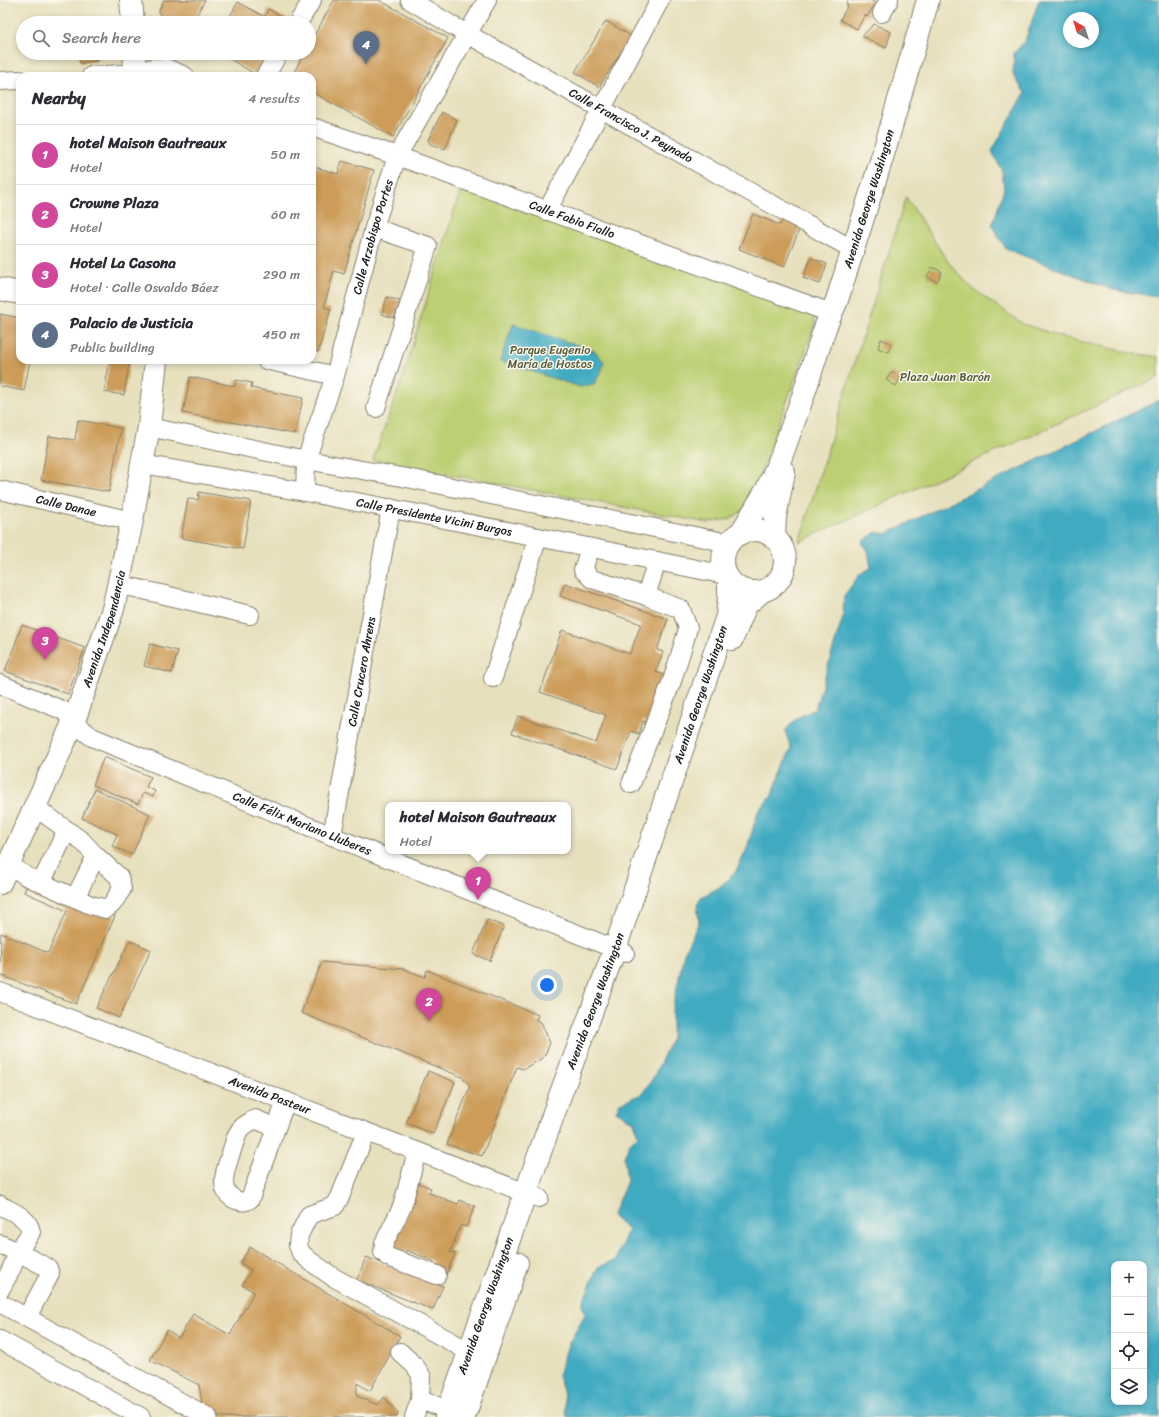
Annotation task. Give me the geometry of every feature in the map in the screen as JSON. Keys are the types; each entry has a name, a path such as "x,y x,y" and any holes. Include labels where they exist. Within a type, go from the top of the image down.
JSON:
{"main road":[{"name":"Avenida George Washington","path":"735,538 767,489 781,457 803,396 882,158 928,0"},
{"path":"0,289 16,292"},
{"name":"Avenida Independencia","path":"4,873 74,721 113,609 132,521 142,464 156,364"},
{"name":"Avenida George Washington","path":"774,538 775,517 779,493 803,396"},
{"path":"749,530 762,531 774,538 783,550 785,565 783,572 774,584 768,589 760,592 749,592 738,588 727,578 723,569 723,555 735,538 749,530"},
{"name":"Avenida George Washington","path":"620,951 727,616 729,597 727,578"},
{"name":"Avenida George Washington","path":"453,1414 533,1196 561,1093 620,951 705,722 733,635 746,605 760,592"},
{"name":"Avenida George Washington","path":"453,1414 470,1352 533,1196"}],"street":[{"path":"302,16 312,0"},
{"name":"Calle Francisco J. Peynado","path":"410,0 601,109 852,249"},
{"name":"Calle Arzobispo Portes","path":"305,492 306,460 335,376 374,228 397,156 487,0"},
{"path":"547,211 660,0"},
{"path":"267,72 275,60"},
{"path":"111,72 135,67 166,68 176,72"},
{"path":"0,81 16,80"},
{"name":"Calle Fabio Fiallo","path":"316,127 831,313"},
{"path":"374,228 428,246 376,408"},
{"path":"283,364 335,376"},
{"path":"148,427 306,460 735,538"},
{"name":"Calle Presidente Vicini Burgos","path":"142,464 391,508 538,537 727,578"},
{"name":"Calle Danae","path":"0,490 132,521"},
{"name":"Calle Crucero Ahrens","path":"332,836 391,508"},
{"path":"493,678 538,537"},
{"path":"590,548 582,570 592,579 681,609 688,628 672,681 631,784"},
{"path":"646,596 657,562"},
{"path":"118,584 250,615"},
{"name":"Calle Félix Mariano Lluberes","path":"0,684 64,711 79,727 92,737 332,836 620,951"},
{"path":"4,873 26,876 91,905 106,908 112,904 122,889 118,876 82,841 35,807"},
{"path":"41,882 67,830"},
{"path":"76,898 96,856"},
{"name":"Avenida Pasteur","path":"0,992 533,1196"},
{"path":"276,1128 286,1101"},
{"path":"366,1132 335,1206 309,1214 299,1235 298,1245 301,1253 333,1278 470,1352"},
{"path":"417,1152 402,1207 384,1243 383,1252 388,1257 438,1275"},
{"path":"0,1205 26,1220 31,1232 18,1252 11,1270 0,1290"},
{"path":"0,1244 48,1268 50,1274 26,1317"},
{"path":"0,1303 208,1417"},
{"path":"0,1340 141,1417"},
{"path":"400,1352 415,1366 421,1375 420,1400 414,1417"},
{"path":"420,1400 453,1414"}],"green space":[{"name":"Parque Eugenio María de Hostos","path":"463,182 814,314 815,325 748,507 730,519 708,523 373,460 402,379"},
{"name":"Plaza Juan Barón","path":"906,197 948,262 973,289 1023,324 1066,338 1131,353 1159,357 1159,377 799,542"}],"water":[{"path":"1039,0 1159,0 1159,297 1113,290 1006,249 992,226 1004,189 1002,171 992,151 1025,93 1013,75 1014,53 1025,41"},
{"path":"513,324 595,351 604,362 601,373 594,384 580,387 500,361"},
{"path":"1159,400 1159,1417 567,1417 563,1391 558,1375 568,1345 585,1314 582,1304 598,1267 615,1261 628,1230 612,1216 627,1181 624,1157 629,1144 638,1135 634,1122 616,1111 620,1103 642,1094 653,1078 672,1038 672,1011 684,953 699,922 697,906 701,897 718,888 735,873 746,851 759,809 771,797 791,748 785,731 797,718 815,709 843,616 844,596 860,574 871,568 868,551 862,542 876,532 886,534"}],"building":[{"path":"164,0 205,0 196,16 163,16 159,14 159,10"},
{"path":"334,0 379,0 448,38 393,137 316,94 316,72 294,72 300,60 316,60 316,32"},
{"path":"848,0 870,0 875,3 867,17 865,15 857,29 840,20 848,5 846,4"},
{"path":"238,2 263,16 230,16"},
{"path":"268,9 281,16 265,16"},
{"path":"606,21 631,36 599,87 575,72"},
{"path":"874,24 891,32 886,48 862,36"},
{"path":"80,60 97,60 97,61 80,63"},
{"path":"232,60 267,60 260,72 251,72"},
{"path":"442,112 457,120 445,149 430,144 428,140"},
{"path":"342,161 374,170 344,274 334,271 324,307 331,309 318,352 316,352 316,167 338,174"},
{"path":"753,214 780,225 783,219 801,225 784,267 739,249"},
{"path":"811,258 827,264 820,284 803,278"},
{"path":"932,267 942,272 937,282 927,277"},
{"path":"387,297 400,301 394,318 382,314"},
{"path":"0,314 16,317 16,364 29,364 24,391 0,386"},
{"path":"881,339 891,343 888,352 878,348"},
{"path":"109,364 129,364 124,395 104,392"},
{"path":"892,371 901,378 896,386 886,380"},
{"path":"190,377 235,386 236,380 252,383 251,388 303,398 295,434 183,413"},
{"path":"78,420 121,428 109,492 41,480 49,436 75,440"},
{"path":"199,492 251,501 243,549 181,538 188,499 198,500"},
{"path":"565,583 668,619 657,650 663,652 656,672 670,677 654,724 643,721 639,734 631,731 617,769 512,733 518,716 596,743 606,715 540,692 562,630 630,654 641,624 560,596"},
{"path":"22,625 85,648 68,694 5,671"},
{"path":"150,644 178,651 172,673 144,666"},
{"path":"104,757 151,777 146,787 155,791 153,797 143,793 138,804 93,785"},
{"path":"95,789 150,814 132,855 112,846 117,834 82,818"},
{"path":"31,877 115,916 76,1004 0,975 1,933 48,953 67,911 24,892"},
{"path":"487,920 504,926 490,961 473,954"},
{"path":"130,940 151,950 119,1018 96,1008"},
{"path":"322,962 404,969 425,977 427,970 538,1015 536,1020 541,1022 550,1043 544,1057 523,1069 517,1067 482,1156 447,1144 470,1086 462,1077 301,1013"},
{"path":"428,1071 455,1082 433,1134 406,1123"},
{"path":"415,1182 431,1188 429,1193 458,1204 460,1200 475,1206 466,1227 461,1225 450,1252 455,1253 447,1273 431,1267 433,1261 406,1250 404,1255 388,1249 395,1232 399,1234 413,1199"},
{"path":"250,1247 400,1336 370,1391 357,1383 357,1396 378,1405 384,1397 398,1413 397,1417 221,1417 203,1408 199,1385 150,1360 167,1330 179,1338 193,1314 230,1335 254,1292 242,1285 251,1270 240,1263"},
{"path":"366,1257 443,1286 433,1310 357,1280"}],"place":[{"name":"Palacio de Justicia","path":"366,64"},
{"name":"Hotel La Casona","path":"45,660"},
{"name":"hotel Maison Gautreaux","path":"478,900"},
{"name":"Crowne Plaza","path":"429,1021"}]}
